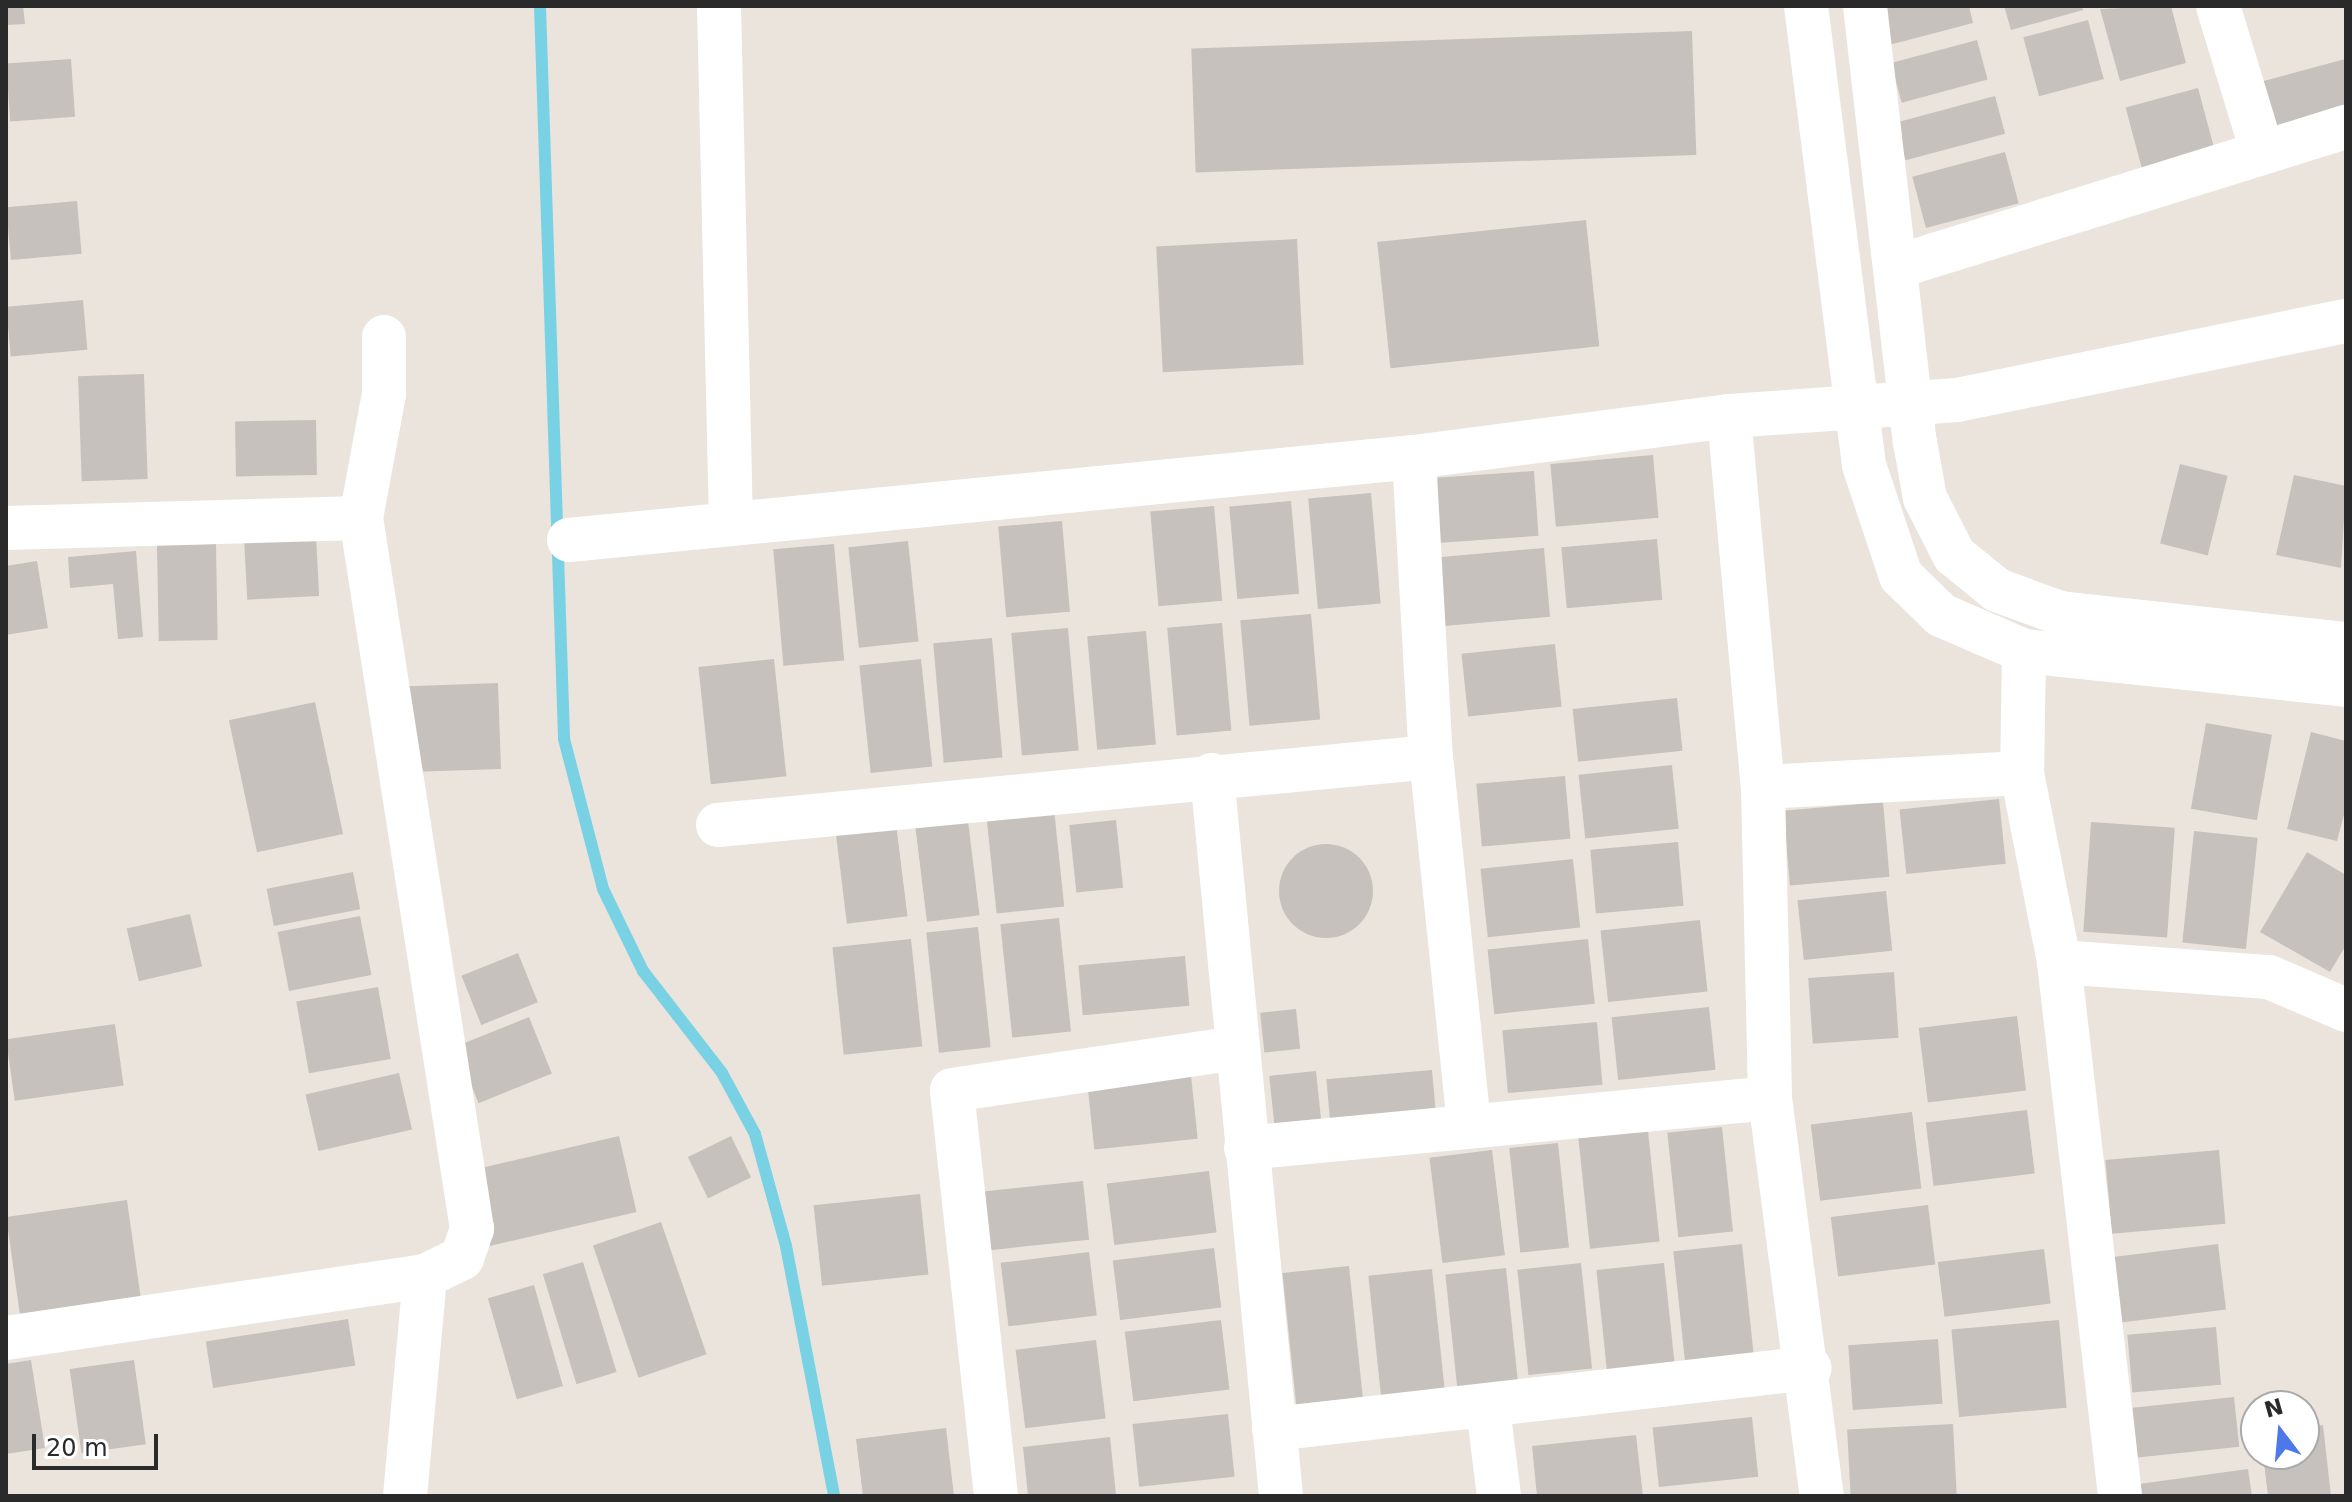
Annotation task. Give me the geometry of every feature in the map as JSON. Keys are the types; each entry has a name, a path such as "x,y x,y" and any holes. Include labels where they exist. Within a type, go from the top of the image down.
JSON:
{"street":[{"path":"719,6 731,524"},
{"path":"1806,6 1864,465 1901,576 1941,615 2024,651 2346,685"},
{"path":"1865,6 1899,266 1909,402 1925,498 1954,555 1997,590 2060,613 2346,644"},
{"path":"2218,6 2262,151"},
{"path":"1899,266 2346,127"},
{"path":"569,540 1414,457 1729,416 1957,400 2346,321"},
{"path":"6,1338 425,1276 462,1258 472,1229 361,518 384,394 384,337"},
{"path":"1729,416 1763,787 1770,1098 1810,1368 1822,1496"},
{"path":"1414,457 1431,757 1469,1122"},
{"path":"6,528 361,518"},
{"path":"2024,651 2022,773 2059,962 2120,1496"},
{"path":"718,825 1212,775 1431,757"},
{"path":"1763,787 2022,773"},
{"path":"1212,775 1235,1048 1281,1496"},
{"path":"2059,962 2269,977 2346,1010"},
{"path":"996,1496 952,1090 1235,1048"},
{"path":"1246,1148 1469,1122 1770,1098"},
{"path":"405,1496 425,1276"},
{"path":"1274,1429 1488,1408 1810,1368"},
{"path":"1488,1408 1499,1496"}],"building":[{"path":"6,6 23,6 25,24 6,25"},
{"path":"1894,6 1969,6 1973,23 1889,45 1880,10"},
{"path":"2004,6 2082,6 2083,10 2011,30"},
{"path":"2171,6 2186,63 2120,81 2100,9"},
{"path":"2088,20 2104,79 2039,96 2023,37"},
{"path":"1692,31 1696,155 1196,172 1191,48"},
{"path":"1977,40 1988,80 1902,103 1891,63"},
{"path":"71,59 75,117 10,121 6,64"},
{"path":"2345,59 2346,113 2273,132 2260,82"},
{"path":"2198,88 2215,150 2142,169 2126,107"},
{"path":"1995,96 2005,134 1906,160 1896,123"},
{"path":"2005,152 2019,203 1926,228 1912,177"},
{"path":"77,201 82,254 11,260 6,207"},
{"path":"1586,220 1599,346 1390,368 1377,242"},
{"path":"1297,239 1304,365 1163,372 1156,246"},
{"path":"83,300 87,350 11,357 6,307"},
{"path":"144,374 148,479 82,481 78,376"},
{"path":"316,420 317,475 236,476 235,421"},
{"path":"1653,455 1658,518 1556,527 1550,464"},
{"path":"2180,464 2228,476 2208,555 2160,544"},
{"path":"1534,471 1539,536 1438,543 1433,478"},
{"path":"2294,475 2346,486 2341,568 2276,555"},
{"path":"1371,493 1381,604 1318,609 1308,498"},
{"path":"1291,501 1299,594 1237,599 1229,506"},
{"path":"1214,506 1222,601 1159,606 1150,512"},
{"path":"1062,521 1070,612 1006,617 998,527"},
{"path":"316,536 319,596 247,600 244,540"},
{"path":"1657,539 1662,600 1567,608 1561,547"},
{"path":"908,541 919,641 859,648 848,547"},
{"path":"216,544 218,640 159,641 157,545"},
{"path":"834,544 844,661 783,666 773,549"},
{"path":"1544,548 1550,617 1444,626 1438,557"},
{"path":"136,551 143,637 118,639 113,584 70,588 68,557"},
{"path":"37,561 48,628 6,635 6,566"},
{"path":"1311,614 1320,720 1250,726 1240,620"},
{"path":"1222,623 1231,731 1177,735 1167,628"},
{"path":"1068,628 1079,751 1022,755 1011,633"},
{"path":"1146,631 1156,745 1097,750 1087,636"},
{"path":"992,638 1002,758 944,763 933,643"},
{"path":"1555,644 1562,707 1468,716 1462,654"},
{"path":"774,659 786,776 711,784 698,667"},
{"path":"921,659 932,766 871,773 859,665"},
{"path":"498,683 501,769 411,772 408,686"},
{"path":"1677,698 1683,751 1578,762 1573,709"},
{"path":"315,702 343,834 257,852 229,720"},
{"path":"2206,723 2272,735 2257,820 2191,809"},
{"path":"2311,732 2346,741 2346,807 2337,841 2287,829"},
{"path":"1672,765 1679,829 1585,838 1579,775"},
{"path":"1565,776 1570,839 1482,847 1476,784"},
{"path":"1999,799 2006,864 1906,874 1900,809"},
{"path":"1883,802 1890,877 1790,885 1783,811"},
{"path":"1054,809 1064,906 997,914 986,816"},
{"path":"1116,820 1123,888 1076,893 1069,825"},
{"path":"968,821 980,915 927,922 915,827"},
{"path":"2091,822 2175,828 2167,938 2083,932"},
{"path":"896,823 907,916 847,924 835,830"},
{"path":"2194,831 2258,838 2246,949 2182,942"},
{"path":"1678,842 1684,906 1596,913 1590,850"},
{"path":"1326,844 1344,848 1359,858 1369,873 1373,891 1369,909 1359,924 1344,934 1326,938 1308,934 1293,924 1283,909 1279,891 1283,873 1293,858 1308,848"},
{"path":"2307,852 2346,875 2346,945 2330,972 2260,932"},
{"path":"1573,859 1580,928 1488,937 1481,869"},
{"path":"353,872 360,909 274,926 267,889"},
{"path":"1886,891 1892,951 1804,960 1797,900"},
{"path":"190,914 202,967 139,981 127,929"},
{"path":"360,916 371,975 289,991 278,932"},
{"path":"1059,918 1071,1031 1012,1038 1000,924"},
{"path":"1700,920 1708,992 1608,1002 1601,930"},
{"path":"978,927 991,1047 939,1053 926,932"},
{"path":"911,939 922,1046 844,1055 832,947"},
{"path":"1588,939 1595,1004 1494,1014 1488,950"},
{"path":"518,953 538,1002 481,1025 461,976"},
{"path":"1185,956 1189,1006 1083,1015 1078,965"},
{"path":"1894,972 1899,1038 1813,1044 1808,978"},
{"path":"378,987 391,1059 309,1073 296,1001"},
{"path":"1709,1007 1716,1070 1618,1080 1612,1017"},
{"path":"1296,1009 1300,1049 1264,1053 1260,1013"},
{"path":"2017,1016 2026,1090 1928,1103 1919,1028"},
{"path":"529,1017 552,1074 479,1103 456,1047"},
{"path":"1597,1022 1602,1085 1508,1093 1502,1030"},
{"path":"115,1024 124,1085 15,1101 6,1039"},
{"path":"1432,1070 1436,1114 1330,1123 1326,1079"},
{"path":"1316,1071 1321,1119 1274,1124 1269,1076"},
{"path":"399,1073 412,1130 319,1151 305,1095"},
{"path":"1191,1075 1198,1139 1094,1150 1088,1086"},
{"path":"2027,1110 2035,1174 1934,1186 1926,1122"},
{"path":"1912,1112 1921,1188 1820,1201 1811,1124"},
{"path":"1722,1127 1733,1231 1678,1237 1667,1133"},
{"path":"1648,1131 1660,1241 1590,1249 1578,1138"},
{"path":"619,1136 637,1212 487,1246 470,1170"},
{"path":"731,1136 751,1177 708,1198 688,1157"},
{"path":"1558,1143 1569,1247 1520,1253 1509,1148"},
{"path":"1492,1150 1505,1255 1442,1263 1429,1158"},
{"path":"2219,1150 2225,1224 2112,1234 2105,1160"},
{"path":"1209,1171 1217,1233 1114,1245 1107,1184"},
{"path":"1083,1181 1089,1240 990,1250 984,1191"},
{"path":"920,1194 928,1275 822,1286 814,1205"},
{"path":"127,1200 141,1297 20,1314 6,1217"},
{"path":"1928,1205 1935,1265 1838,1276 1831,1217"},
{"path":"661,1222 707,1354 639,1378 593,1245"},
{"path":"1742,1244 1754,1359 1686,1367 1673,1251"},
{"path":"2218,1244 2226,1310 2121,1322 2113,1257"},
{"path":"1214,1248 1221,1308 1120,1320 1113,1260"},
{"path":"2044,1249 2051,1304 1945,1317 1938,1262"},
{"path":"1089,1252 1097,1316 1008,1326 1001,1263"},
{"path":"583,1262 617,1372 576,1384 543,1274"},
{"path":"1581,1263 1592,1368 1528,1375 1517,1270"},
{"path":"1664,1263 1675,1367 1607,1375 1596,1270"},
{"path":"1349,1266 1363,1397 1296,1404 1282,1273"},
{"path":"1506,1268 1518,1385 1458,1392 1445,1274"},
{"path":"1432,1269 1445,1391 1381,1398 1368,1276"},
{"path":"534,1285 563,1386 517,1399 488,1298"},
{"path":"348,1319 355,1365 213,1388 206,1342"},
{"path":"1221,1320 1230,1389 1133,1401 1125,1332"},
{"path":"2059,1320 2067,1408 1959,1417 1951,1329"},
{"path":"2216,1327 2221,1385 2132,1393 2127,1335"},
{"path":"1938,1339 1943,1404 1853,1410 1848,1345"},
{"path":"1096,1340 1106,1418 1025,1428 1016,1350"},
{"path":"31,1360 45,1448 6,1454 6,1364"},
{"path":"134,1360 146,1444 81,1453 70,1369"},
{"path":"2234,1397 2239,1447 2138,1457 2133,1408"},
{"path":"1228,1414 1235,1477 1139,1487 1133,1424"},
{"path":"1752,1417 1758,1477 1659,1487 1653,1427"},
{"path":"1953,1424 1957,1496 1851,1496 1847,1430"},
{"path":"2320,1425 2323,1425 2331,1496 2268,1496 2265,1470 2320,1470"},
{"path":"946,1428 954,1496 863,1496 856,1439"},
{"path":"1636,1435 1643,1496 1537,1496 1532,1446"},
{"path":"1110,1437 1116,1495 1028,1496 1023,1447"},
{"path":"2248,1470 2252,1496 2140,1496 2139,1484"}],"waterway":[{"path":"540,6 564,739 603,889 643,971 722,1073 755,1134 786,1246 834,1496"}]}
